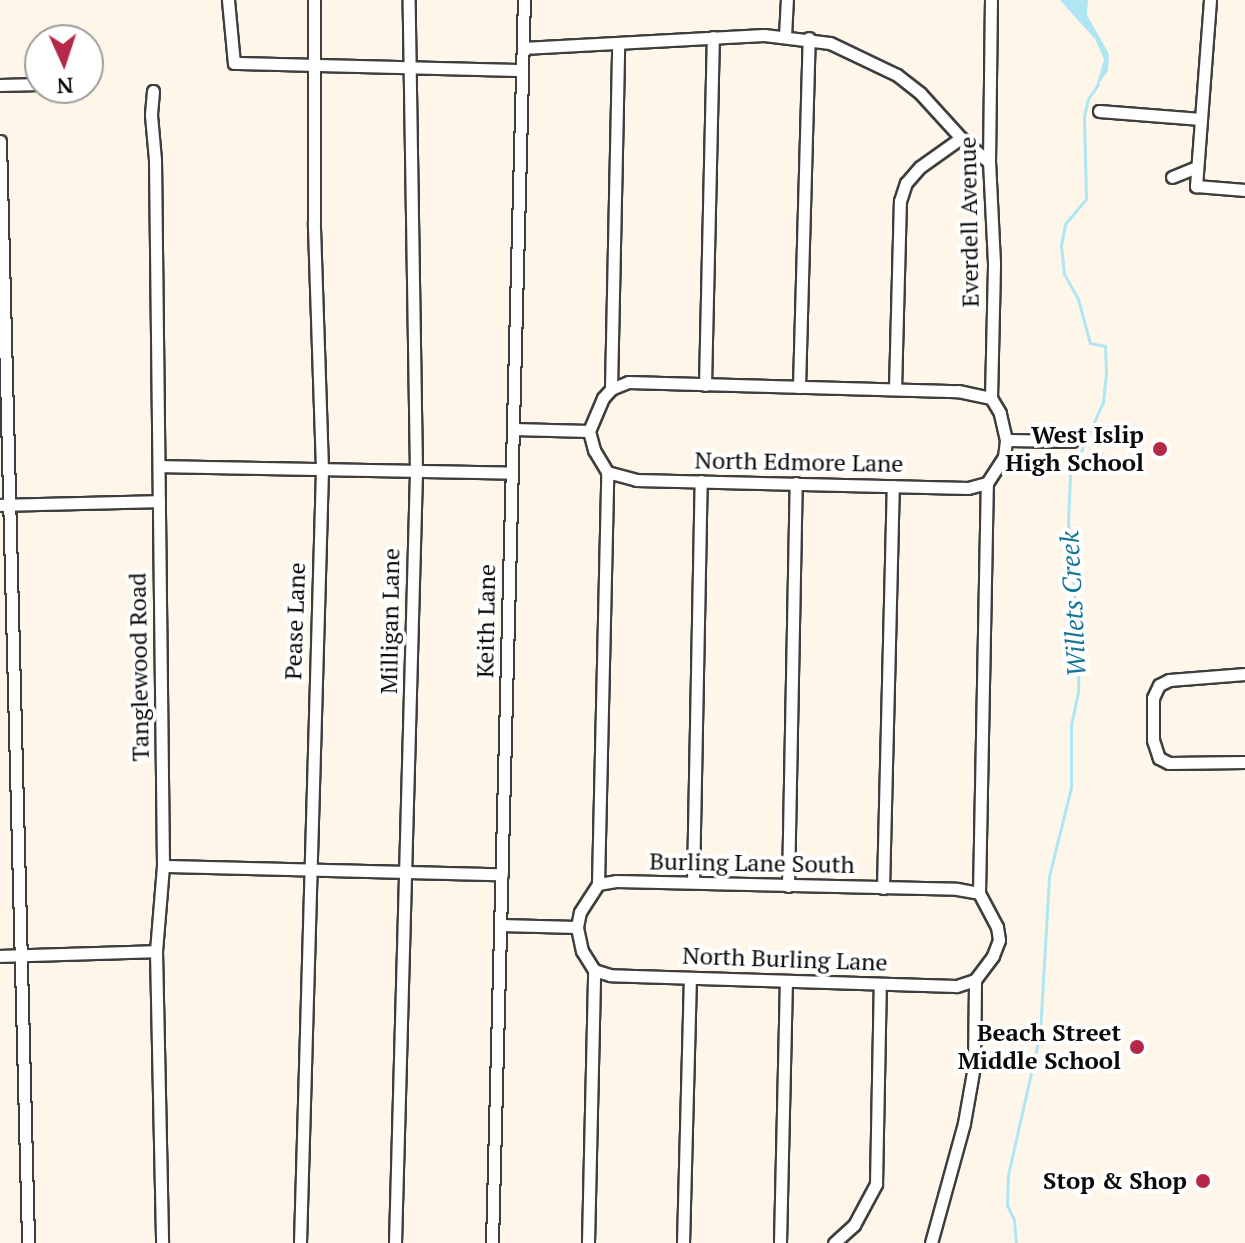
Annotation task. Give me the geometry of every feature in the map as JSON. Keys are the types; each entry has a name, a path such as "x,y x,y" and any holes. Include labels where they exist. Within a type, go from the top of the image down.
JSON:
{"street":[{"path":"228,0 234,63 522,70"},
{"name":"Pease Lane","path":"300,1243 322,469 312,65 314,0"},
{"name":"Milligan Lane","path":"395,1243 416,471 409,0"},
{"name":"Keith Lane","path":"492,1243 524,0"},
{"path":"785,36 787,0"},
{"name":"Everdell Avenue","path":"991,0 989,162 994,263 991,398 1000,413 1006,440"},
{"path":"1210,0 1196,186 1245,190"},
{"path":"523,48 713,37 809,38 856,52 897,75 920,93 961,138 989,162"},
{"path":"705,385 713,37"},
{"path":"799,387 809,38"},
{"path":"611,389 618,43"},
{"path":"0,85 24,84"},
{"name":"Tanglewood Road","path":"153,91 151,115 155,160 160,466 163,866 156,951 162,1243"},
{"path":"1099,111 1201,119"},
{"path":"895,389 900,201 906,183 920,167 961,138"},
{"path":"0,141 5,505 28,1243"},
{"path":"1172,177 1197,167"},
{"path":"588,1243 594,970 582,951 577,927 580,912 598,884 607,472 594,450 589,431 597,409 611,389 628,382 895,389 975,393 991,398"},
{"path":"513,429 589,431"},
{"path":"931,1243 964,1123 974,1066 975,980 993,956 999,940 997,927 979,893 987,483 1004,457 1006,440 1072,441"},
{"path":"160,466 511,473"},
{"name":"North Edmore Lane","path":"607,472 636,480 968,488 987,483"},
{"path":"693,882 701,481"},
{"path":"788,886 796,483"},
{"path":"883,888 893,486"},
{"path":"5,505 159,501"},
{"path":"1245,674 1169,680 1159,685 1153,698 1153,740 1159,758 1169,763 1245,762"},
{"path":"163,866 502,874"},
{"name":"Burling Lane South","path":"598,884 693,882 957,889 979,893"},
{"path":"500,925 577,927"},
{"path":"0,956 156,951"},
{"name":"North Burling Lane","path":"594,970 610,975 786,982 956,986 975,980"},
{"path":"683,1243 690,979"},
{"path":"780,1243 786,982"},
{"path":"834,1243 854,1225 876,1184 880,984"}],"water":[{"path":"1060,0 1088,0 1087,15 1109,54 1108,71 1096,87 1104,59 1095,39"}],"waterway":[{"name":"Willets Creek","path":"1016,1243 1014,1220 1007,1205 1008,1175 1040,1033 1049,876 1071,788 1071,725 1078,691 1079,649 1068,522 1070,476 1103,402 1106,373 1105,346 1090,343 1078,299 1064,274 1061,245 1065,224 1086,199 1084,116 1088,99 1098,84"}],"place":[{"name":"West Islip High School","path":"1160,449"},
{"name":"Beach Street Middle School","path":"1137,1047"},
{"name":"Stop & Shop","path":"1203,1181"}]}
